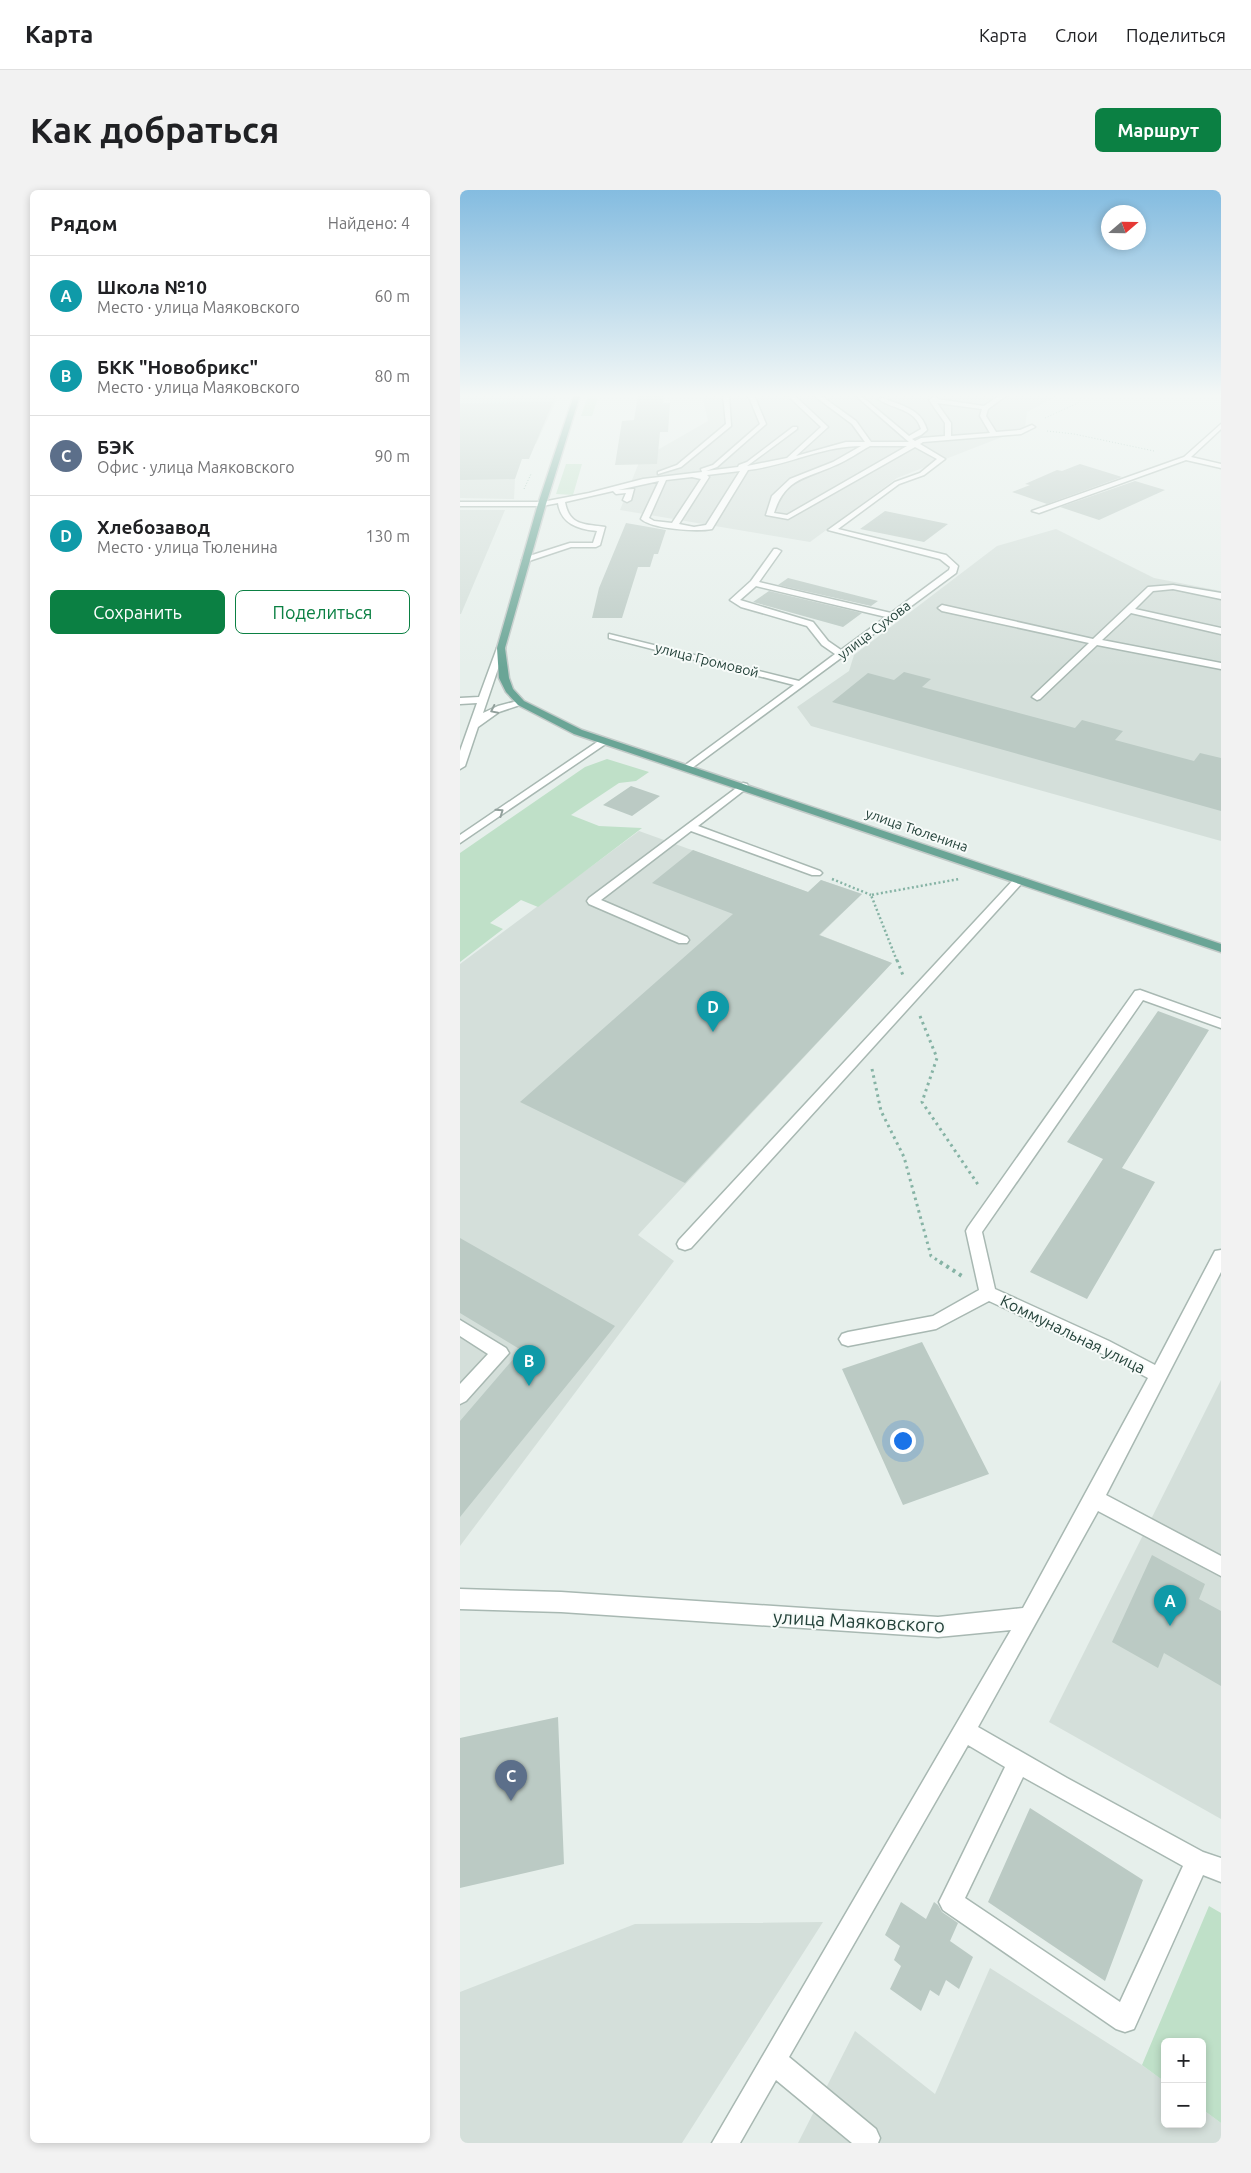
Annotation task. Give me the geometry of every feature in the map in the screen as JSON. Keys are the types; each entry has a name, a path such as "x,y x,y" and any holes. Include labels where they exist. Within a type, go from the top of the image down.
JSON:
{"main road":[{"name":"улица Тюленина","path":"548,486 501,648 504,678 509,690 521,703 578,732 603,741 743,786 1221,948"}],"street":[{"path":"460,504 542,504 623,486"},
{"path":"660,486 645,519 652,523 694,529 709,527 734,486"},
{"path":"674,526 700,486"},
{"path":"786,486 776,496 770,515 788,517 842,486"},
{"name":"улица Сухова","path":"688,768 953,571 954,566 943,557 832,530 893,486"},
{"path":"1036,512 1108,486"},
{"path":"589,495 631,491 627,500"},
{"path":"526,560 570,545 596,545 602,529 582,528 565,516 561,500"},
{"path":"777,551 754,583 734,600 736,603 810,624 825,643 842,654"},
{"path":"754,583 892,616"},
{"path":"1037,697 1151,589 1173,587 1221,596"},
{"path":"942,608 1096,642 1221,666"},
{"path":"1129,610 1221,631"},
{"name":"улица Громовой","path":"612,636 801,684"},
{"name":"улица Тюленина","path":"460,766 501,648"},
{"path":"460,700 482,700"},
{"path":"472,727 485,714 497,708 521,703"},
{"path":"460,840 603,741"},
{"path":"683,940 593,901 743,786"},
{"path":"691,827 816,873"},
{"path":"685,1244 1019,880"},
{"path":"988,1293 974,1231 1140,994 1221,1024"},
{"path":"725,2143 1029,1618 1094,1499 1221,1256"},
{"name":"Коммунальная улица","path":"848,1339 936,1322 988,1293 1103,1346 1158,1375"},
{"path":"460,1327 500,1353 460,1396"},
{"path":"1094,1499 1221,1566"},
{"name":"улица Маяковского","path":"460,1598 561,1602 938,1627 1029,1618"},
{"path":"964,1730 1059,1786 1198,1861 1221,1870"},
{"path":"1019,1762 951,1902 1126,2020 1198,1861"},
{"path":"773,2061 867,2138 865,2143"}],"path":[{"path":"816,873 871,895 967,878"},
{"path":"871,895 937,1058 922,1102 992,1206"},
{"path":"862,1051 871,1064 881,1111 904,1157 931,1256 988,1293"}],"shaded area":[{"path":"460,486 515,486 514,499 460,498"},
{"path":"630,486 886,486 810,542 620,510"},
{"path":"460,510 505,510 461,614 460,614"},
{"path":"1056,529 1154,578 1221,591 1221,841 811,726 797,707 849,671 854,655 997,546"},
{"path":"639,831 808,892 821,880 862,894 820,935 892,963 638,1235 674,1261 460,1546 460,964"},
{"path":"1221,1380 1221,1819 1049,1722"},
{"path":"823,1922 682,2143 460,2143 460,1992 635,1924"},
{"path":"990,1968 1161,2079 1161,2128 1206,2128 1206,2112 1221,2123 1221,2143 798,2143 855,2031 935,2094"}],"green space":[{"path":"559,486 576,486 573,495 556,494"},
{"path":"607,759 649,772 636,781 619,783 571,815 599,826 642,828 538,907 521,900 490,923 503,929 460,962 460,853 585,767"},
{"path":"1209,1906 1221,1913 1221,2123 1206,2112 1206,2038 1161,2038 1161,2079 1142,2065"}],"building":[{"path":"1027,486 1097,486 1047,504 1012,492"},
{"path":"1120,486 1152,486 1165,490 1099,520 1060,507"},
{"path":"885,511 948,524 924,542 860,529"},
{"path":"626,523 666,530 658,554 654,554 650,567 638,567 622,618 592,618 599,588"},
{"path":"788,578 878,601 871,606 778,585"},
{"path":"769,591 862,613 843,627 753,602"},
{"path":"904,672 931,679 922,687 1075,728 1082,720 1123,731 1115,740 1194,761 1200,753 1221,758 1221,811 832,702 868,673 894,680"},
{"path":"631,786 660,796 632,816 603,805"},
{"path":"693,850 808,892 821,880 862,894 819,935 892,963 685,1183 520,1102 733,914 652,883"},
{"path":"1158,1011 1209,1030 1122,1168 1155,1182 1087,1299 1030,1272 1103,1159 1067,1142"},
{"path":"460,1238 615,1326 460,1517 460,1421 521,1350 460,1313"},
{"path":"922,1342 989,1474 903,1505 842,1369"},
{"path":"1152,1555 1205,1584 1199,1599 1221,1611 1221,1686 1164,1653 1158,1668 1112,1642"},
{"path":"558,1717 564,1864 460,1888 460,1738"},
{"path":"1030,1808 1143,1880 1105,1981 988,1902"},
{"path":"901,1902 926,1919 934,1902 938,1905 942,1912 958,1923 950,1941 973,1957 959,1989 946,1980 939,1996 930,1990 921,2011 890,1989 901,1966 894,1960 900,1946 885,1935"}],"place":[{"name":"Хлебозавод","path":"713,1032"},
{"name":"БКК \"Новобрикс\"","path":"529,1386"},
{"name":"Школа №10","path":"1170,1626"},
{"name":"БЭК","path":"511,1801"}]}
